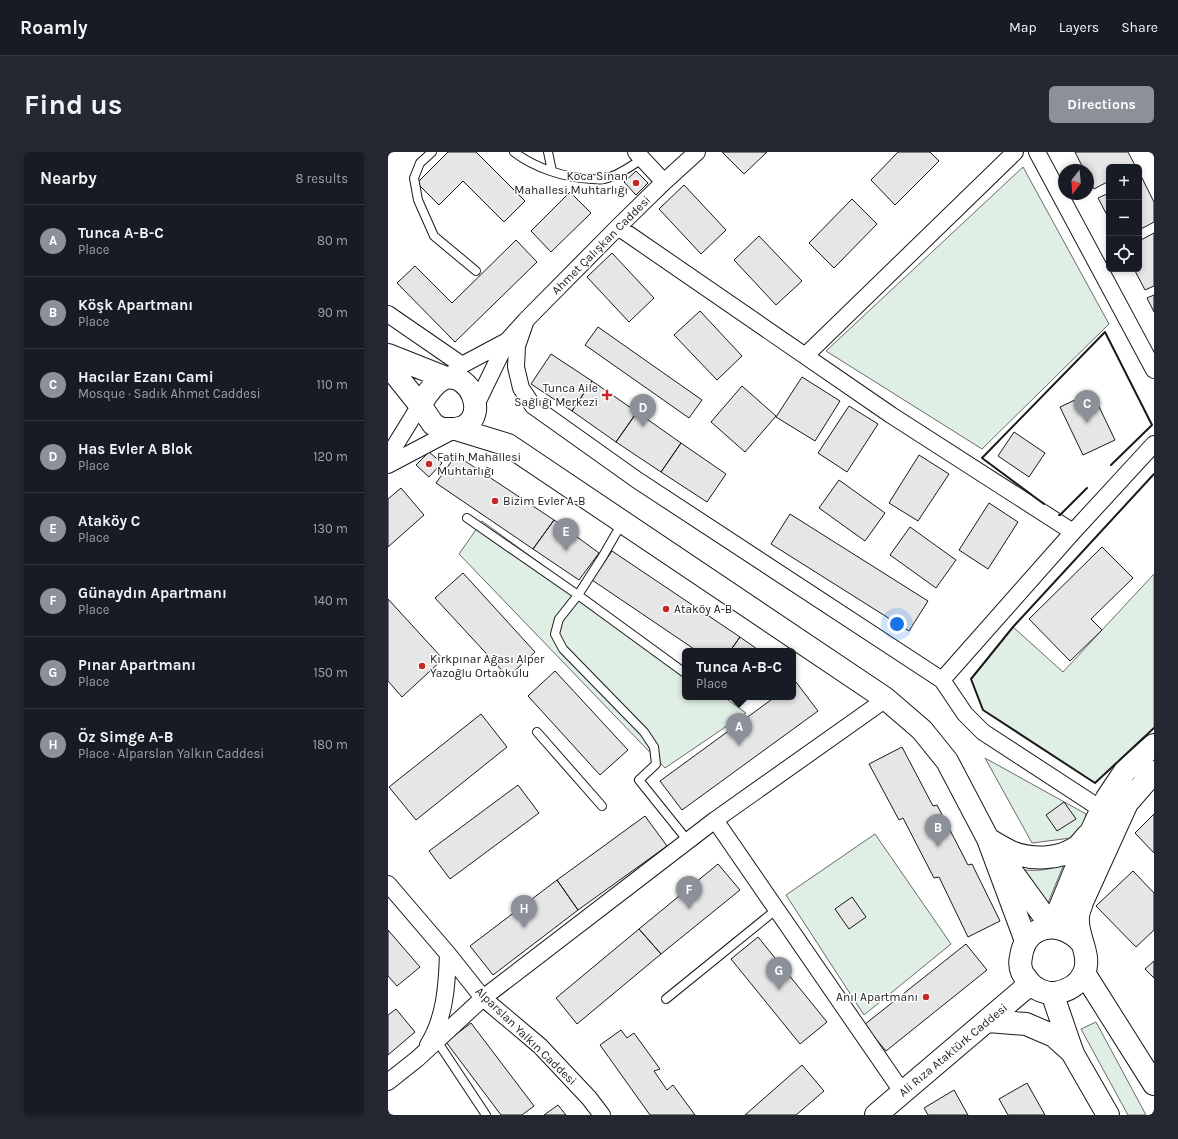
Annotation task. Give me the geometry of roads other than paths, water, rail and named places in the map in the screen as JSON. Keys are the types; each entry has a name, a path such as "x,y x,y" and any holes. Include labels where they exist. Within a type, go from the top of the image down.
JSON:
{"main road":[{"path":"388,355 454,372"},
{"path":"388,365 433,424 441,429 456,429 508,445 886,699 922,730 947,761 988,840 1026,941"},
{"path":"420,405 434,386 454,372"},
{"path":"454,372 456,379 465,384 472,394 476,405 508,445"},
{"path":"456,429 465,426 471,420 476,405"},
{"path":"1052,927 1101,809 1125,771 1154,744"},
{"path":"1082,943 1076,936 1061,928 1052,927 1042,929 1033,934 1026,941 1021,951 1020,961 1022,972 1030,984 1043,992 1052,994 1071,988 1078,982 1084,973 1086,952 1082,943 1078,917 1082,902 1127,803 1154,772"},
{"path":"988,840 1011,852 1027,857 1048,857 1065,854 1078,846 1091,832"},
{"path":"988,840 1052,927"},
{"path":"1084,973 1153,1079"},
{"name":"Ali Rıza Ataktürk Caddesi","path":"876,1115 1030,984"},
{"path":"1052,994 1074,1054 1108,1115"},
{"path":"988,1021 1026,1024 1054,1036 1074,1054"}],"street":[{"name":"Ahmet Çalışkan Caddesi","path":"476,405 508,341 526,320 664,182 697,152"},
{"path":"805,356 1015,152"},
{"path":"1037,152 1154,370"},
{"path":"639,156 664,182"},
{"path":"618,228 891,415 1074,532"},
{"path":"388,314 454,372"},
{"path":"526,320 517,346 516,367 521,388 534,406 637,480 942,680 965,714 983,732 1101,809"},
{"name":"Ahmet Çalışkan Caddesi","path":"454,372 508,341"},
{"path":"388,457 420,405"},
{"path":"388,465 456,429"},
{"path":"942,680 1154,444"},
{"path":"388,1082 417,1059 483,998 715,820 886,699"},
{"path":"715,820 903,1093"},
{"name":"Alparslan Yalkın Caddesi","path":"388,884 448,954 483,998 540,1046 589,1098 602,1115"},
{"path":"417,1059 429,1044 441,1016 446,990 448,954"}],"lane":[{"path":"432,152 420,163 414,178 418,200 434,236 476,270"},
{"path":"514,152 523,159 552,171 577,178 603,179 621,172 639,156"},
{"path":"548,152 552,171"},
{"path":"467,518 578,595 682,671"},
{"path":"622,522 603,556 578,595 559,620 555,634 563,649 644,732 654,747 656,764 639,780 688,841"},
{"path":"537,732 602,806"},
{"path":"666,999 777,909"},
{"path":"437,1041 486,1115"}],"place":[{"name":"Koca Sinan Mahallesi Muhtarlığı","path":"636,183"},
{"name":"Tunca Aile Sağlığı Merkezi","path":"607,395"},
{"name":"Hacılar Ezanı Cami","path":"1087,423"},
{"name":"Has Evler A Blok","path":"643,427"},
{"name":"Fatih Mahallesi Muhtarlığı","path":"429,464"},
{"name":"Bizim Evler A-B","path":"495,501"},
{"name":"Ataköy C","path":"566,551"},
{"name":"Ataköy A-B","path":"666,609"},
{"name":"Kırkpınar Ağası Alper Yazoğlu Ortaokulu","path":"422,666"},
{"name":"Tunca A-B-C","path":"739,746"},
{"name":"Köşk Apartmanı","path":"938,847"},
{"name":"Günaydın Apartmanı","path":"689,909"},
{"name":"Öz Simge A-B","path":"524,928"},
{"name":"Pınar Apartmanı","path":"779,990"},
{"name":"Anıl Apartmanı","path":"926,997"}]}
